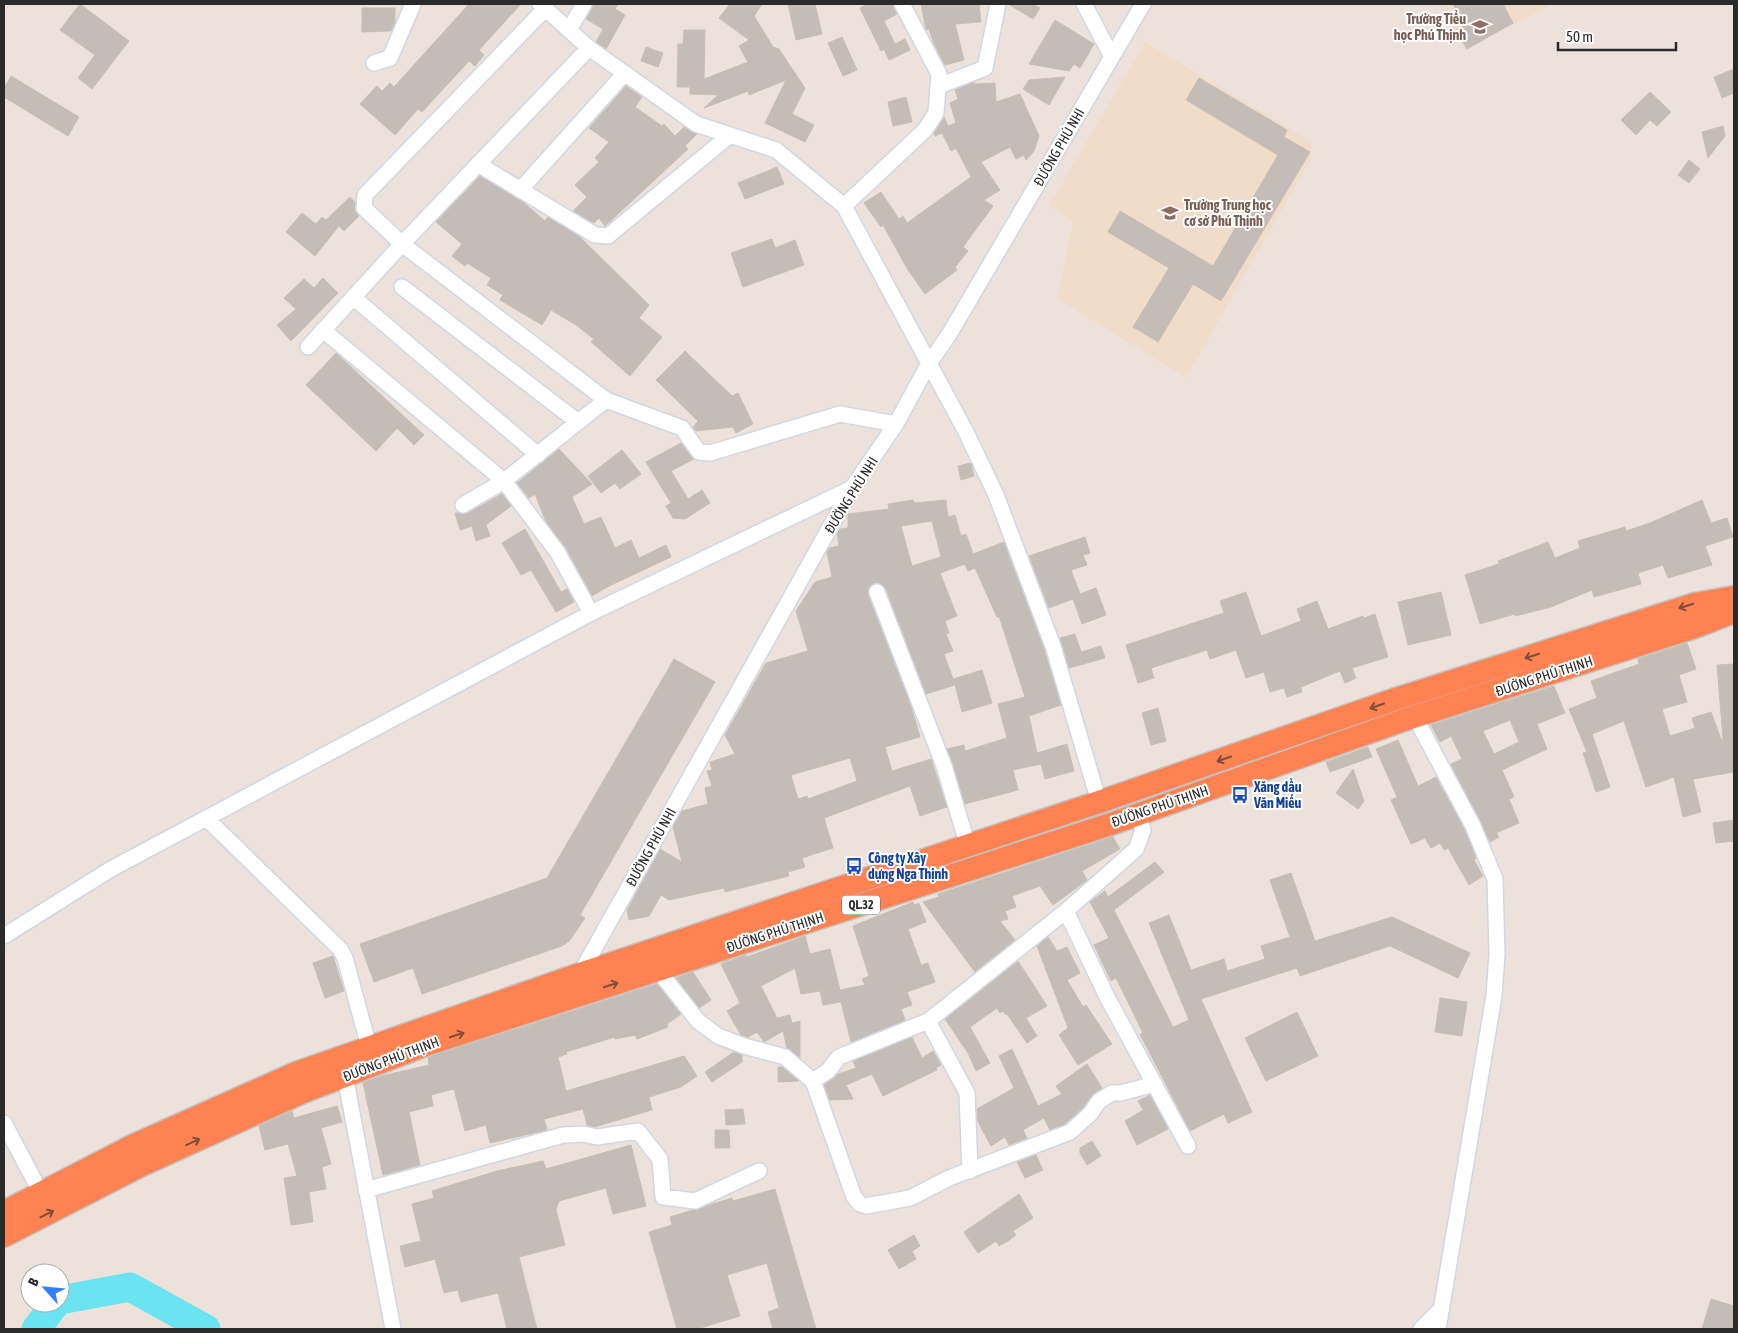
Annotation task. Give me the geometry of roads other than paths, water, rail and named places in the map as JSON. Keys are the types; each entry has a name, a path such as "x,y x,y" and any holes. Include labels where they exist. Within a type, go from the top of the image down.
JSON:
{"highway":[{"name":"ĐƯỜNG PHÚ THỊNH","path":"4,1236 142,1165 303,1092 583,984 968,846 1422,691 1695,604 1734,598"},
{"name":"ĐƯỜNG PHÚ THỊNH","path":"4,1212 132,1146 296,1073 369,1047 583,984 658,970 1138,814 1415,717 1695,627 1734,612"}],"street":[{"path":"374,63 390,58 412,4"},
{"path":"569,30 584,4"},
{"path":"844,206 925,130 936,113 939,74 902,4"},
{"path":"939,86 985,68 998,4"},
{"path":"1084,4 1112,57"},
{"name":"ĐƯỜNG PHÚ NHI","path":"583,984 852,488 896,424 928,365 950,333 1143,4"},
{"path":"896,424 840,414 710,453 699,452 682,428 606,400 402,244 364,208 362,204 365,195 543,6 589,48 696,124 776,150 844,206 928,365 965,430 996,496 1053,646 1099,802"},
{"path":"308,346 402,244 589,48"},
{"path":"520,190 625,74"},
{"path":"478,164 595,235 608,236 730,135"},
{"path":"402,286 578,422"},
{"path":"353,297 538,454"},
{"path":"323,330 492,469 504,481 558,553 591,613"},
{"path":"463,505 504,481 606,400"},
{"path":"4,936 111,870 591,613 852,488"},
{"path":"876,592 944,766 968,846"},
{"path":"1415,717 1473,826 1495,879 1497,954 1494,996 1438,1329"},
{"path":"813,1081 828,1071 839,1057 928,1021 1066,911 1136,850 1143,830 1138,814"},
{"path":"206,818 340,949 345,958 369,1047"},
{"path":"1066,911 1107,997 1188,1146"},
{"path":"658,970 698,1021 718,1036 744,1046 784,1057 813,1081 854,1197 863,1206 910,1198 948,1178 1070,1132 1090,1114 1099,1101 1112,1093 1120,1093 1155,1084"},
{"path":"928,1021 968,1093 970,1171"},
{"path":"345,1076 393,1329"},
{"path":"4,1123 41,1193"},
{"path":"366,1190 563,1135 583,1134 597,1137 638,1131 660,1159 663,1197 694,1201 758,1171"},
{"path":"1421,1329 1442,1308"}],"waterway":[{"path":"70,1298 130,1287 206,1329"},
{"path":"36,1329 48,1313"}],"place":[{"name":"Trường Tiểu học Phú Thịnh","path":"1480,27"},
{"name":"Trường Trung học cơ sở Phú Thịnh","path":"1170,213"},
{"name":"Xăng dầu Văn Miếu","path":"1240,795"},
{"name":"Công ty Xây dựng Nga Thịnh","path":"854,866"}]}
